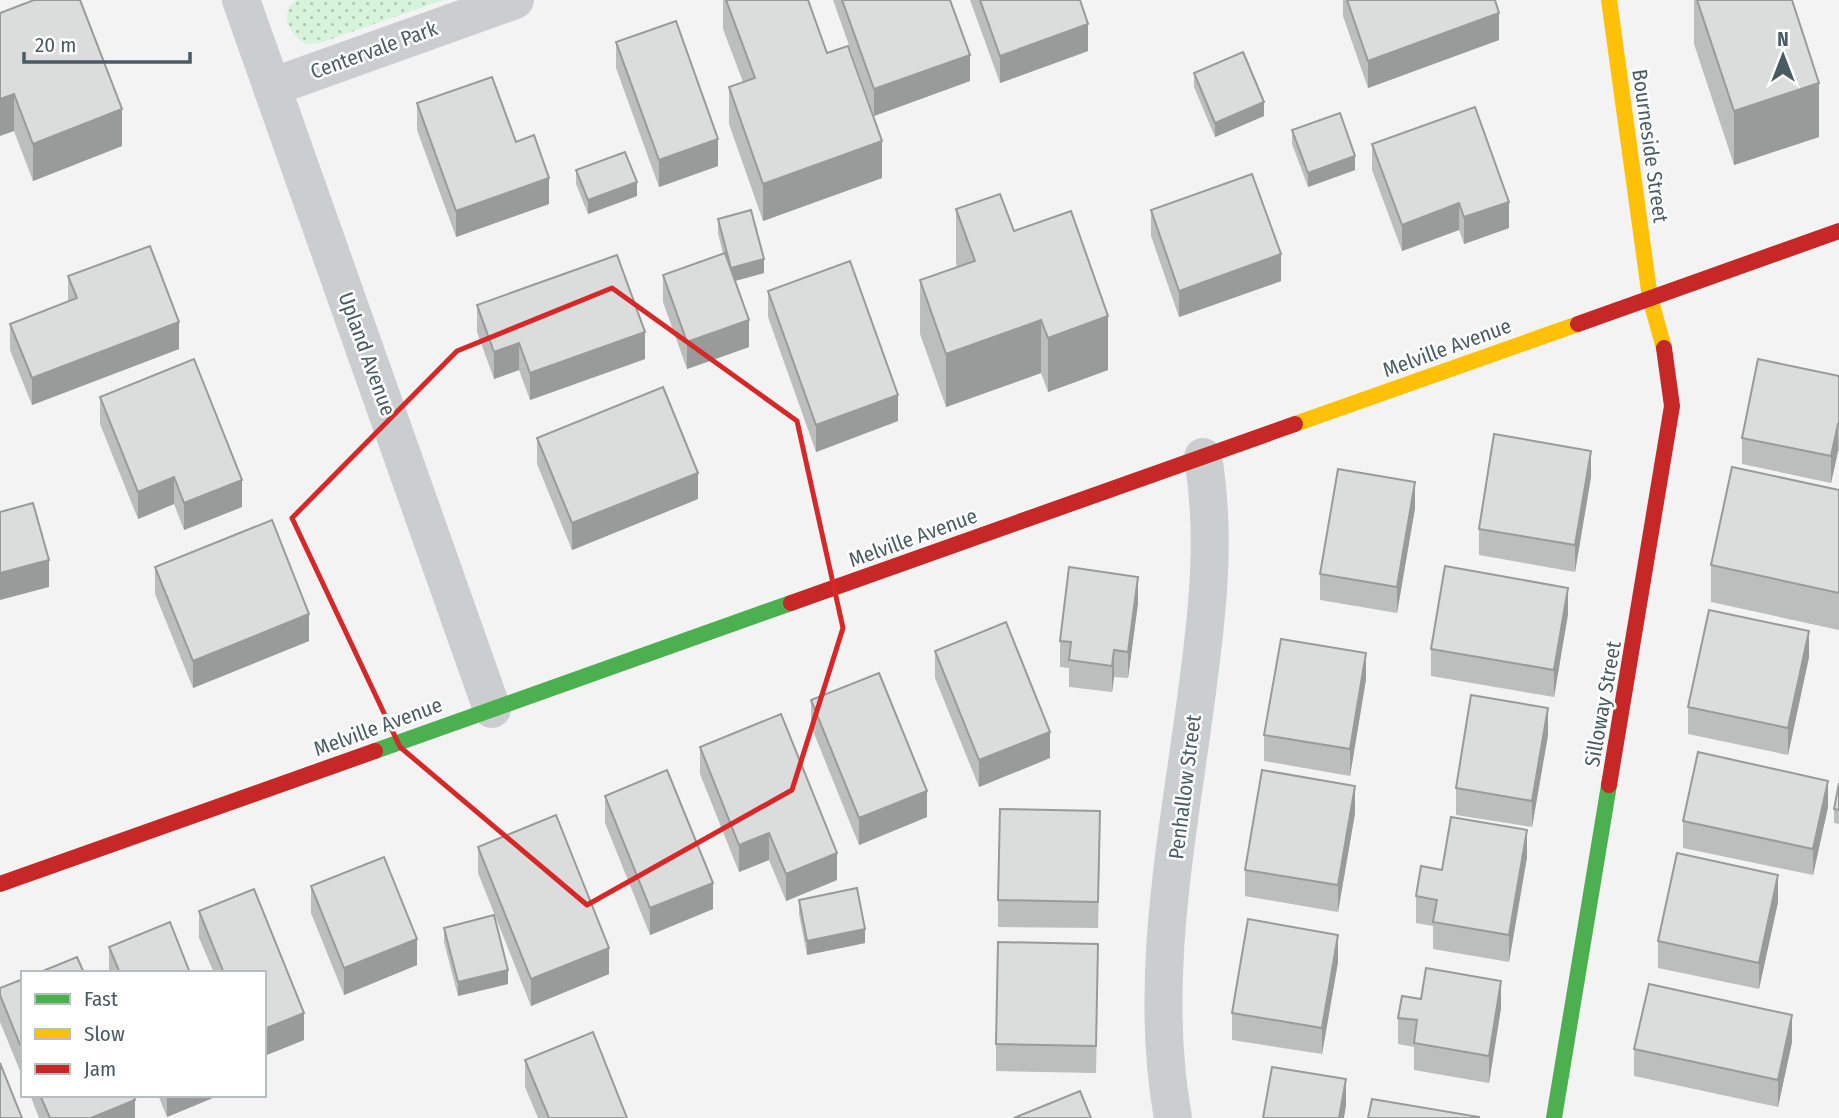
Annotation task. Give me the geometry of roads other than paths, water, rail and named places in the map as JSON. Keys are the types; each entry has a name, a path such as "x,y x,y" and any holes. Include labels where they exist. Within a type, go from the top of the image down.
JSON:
{"street":[{"name":"Upland Avenue","path":"241,0 492,709"},
{"name":"Centervale Park","path":"272,87 515,0"},
{"name":"Bourneside Street","path":"1609,0 1650,298"},
{"name":"Melville Avenue","path":"0,884 1839,231"},
{"name":"Silloway Street","path":"1555,1118 1670,430 1668,361 1650,298"},
{"name":"Penhallow Street","path":"1173,1118 1164,1028 1165,953 1209,596 1212,526 1203,457"}]}
